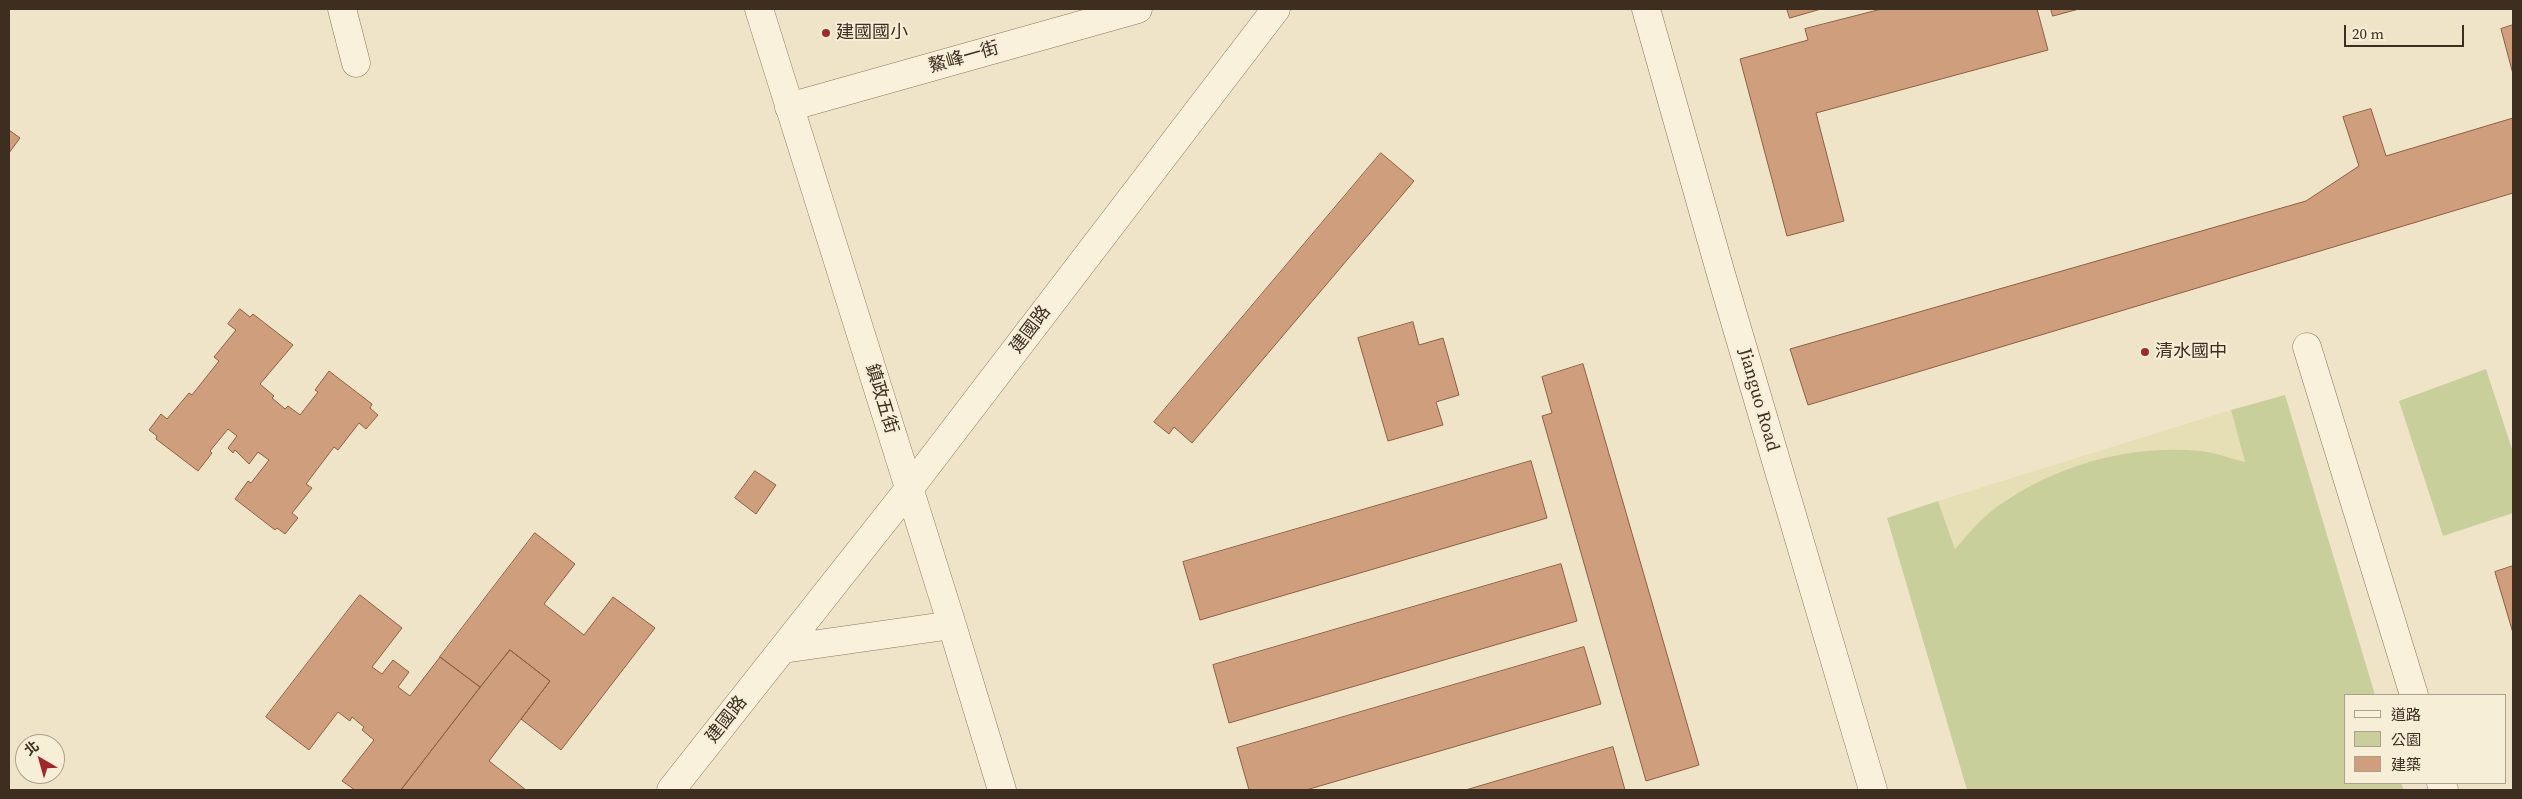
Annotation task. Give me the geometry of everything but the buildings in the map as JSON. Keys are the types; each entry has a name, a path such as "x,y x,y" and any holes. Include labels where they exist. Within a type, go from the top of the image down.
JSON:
{"street":[{"path":"342,9 356,63"},
{"name":"鎮政五街","path":"759,9 1002,790"},
{"name":"鰲峰一街","path":"789,107 1138,9"},
{"name":"建國路","path":"671,790 909,489 1276,9"},
{"name":"Jianguo Road","path":"1646,9 1724,284 1873,790"},
{"path":"2307,347 2414,694"},
{"path":"783,649 952,625"}],"shaded area":[{"path":"2231,410 2245,463 2202,451 1988,514 1955,549 1938,501"}],"green space":[{"path":"2486,369 2513,452 2513,513 2443,536 2399,401"},
{"path":"2285,395 2375,694 2344,694 2344,784 2401,784 2404,790 1967,790 1887,518 1938,501 1955,549 1989,513 2012,497 2062,471 2089,462 2145,451 2173,450 2206,452 2245,462 2231,410"}],"place":[{"name":"建國國小","path":"826,33"},
{"name":"清水國中","path":"2145,352"}]}
